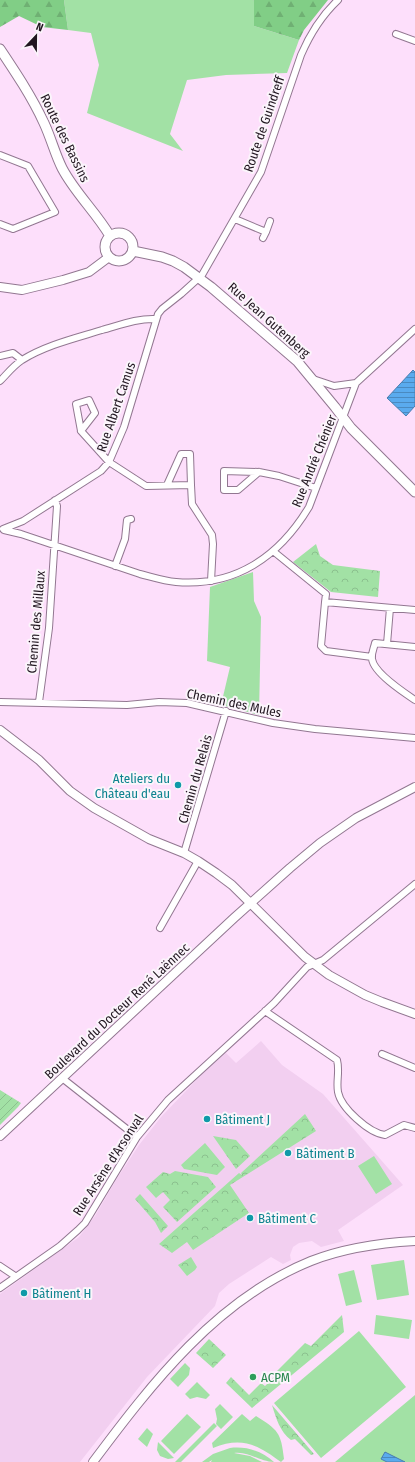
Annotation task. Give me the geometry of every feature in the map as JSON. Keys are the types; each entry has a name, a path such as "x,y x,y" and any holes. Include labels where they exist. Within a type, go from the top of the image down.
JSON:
{"main road":[{"name":"Route des Bassins","path":"0,49 29,94 44,123 66,174 76,191 103,224 110,236"},
{"path":"118,232 127,235 133,242 133,250 131,256 123,261 114,260 108,257 105,244 110,236 118,232"},
{"name":"Rue Jean Gutenberg","path":"133,250 173,261 212,287 297,361 351,428 415,492"}],"street":[{"name":"Route de Guindreff","path":"156,319 162,309 199,278 235,219 261,172 300,55 316,25 338,0"},
{"path":"396,34 415,41"},
{"path":"0,155 28,166 55,212 12,229 0,224"},
{"path":"235,219 264,235 270,221"},
{"path":"0,287 22,290 59,281 89,272 108,257"},
{"path":"0,381 22,360 47,348 91,333 131,322 148,318 156,319"},
{"name":"Rue Albert Camus","path":"2,529 24,521 101,471 108,462 129,411 156,319"},
{"name":"Rue André Chénier","path":"53,544 140,574 175,582 211,581 243,571 258,563 288,537 299,524 308,508 356,383 415,329"},
{"path":"0,356 13,353 22,360"},
{"path":"312,378 334,386 356,383"},
{"path":"81,431 95,413 89,400 76,404 81,431 108,462 146,486 191,484"},
{"path":"167,485 181,454 190,454 192,504 212,535 211,581"},
{"path":"259,472 238,490 224,490 224,471 259,472 279,476 316,488"},
{"path":"53,544 57,506 55,500"},
{"path":"115,566 125,539 127,520 131,519"},
{"path":"21,534 20,530 24,521"},
{"name":"Rue Albert Camus","path":"2,529 53,544"},
{"name":"Chemin des Millaux","path":"39,702 49,628 53,544"},
{"path":"273,551 326,594 321,646 326,651 372,656"},
{"path":"325,602 415,610"},
{"path":"387,644 390,608"},
{"path":"415,647 375,643 372,656 373,663 387,680 415,700"},
{"name":"Chemin des Mules","path":"0,702 127,705 159,702 187,703 273,723 315,729 415,738"},
{"name":"Chemin du Relais","path":"184,853 226,711"},
{"path":"0,730 40,760 70,791 94,808 149,839 184,853 232,885 315,964 329,975 365,995 415,1014"},
{"name":"Boulevard du Docteur René Laënnec","path":"0,1136 250,903 320,843 356,818 415,787"},
{"path":"160,928 198,861"},
{"name":"Rue Arsène d'Arsonval","path":"0,1288 15,1276 60,1246 84,1223 137,1137 168,1100 265,1011 307,967 323,960 415,884"},
{"path":"265,1011 337,1060 339,1065 338,1092 341,1100 350,1112 374,1132 385,1136 404,1125 415,1128"},
{"path":"382,1054 415,1068"},
{"path":"62,1078 137,1137"},
{"path":"93,1462 127,1416 161,1376 225,1312 249,1294 276,1278 311,1261 339,1252 394,1242 415,1240"},
{"path":"0,1266 15,1276"}],"shaded area":[{"path":"261,1041 282,1065 323,1094 403,1185 338,1230 344,1241 321,1247 312,1241 299,1243 293,1247 290,1255 291,1260 283,1264 271,1257 229,1284 219,1293 215,1306 147,1377 80,1462 0,1462 0,1294 79,1237 95,1216 139,1145 161,1117 206,1070 226,1053 236,1063"}],"green space":[{"path":"0,0 64,0 68,30 42,27 19,16 0,27"},
{"path":"64,0 253,0 254,26 299,40 287,73 226,75 187,80 170,134 183,151 87,113 99,65 91,33 68,30"},
{"path":"253,0 328,0 304,30 299,40 254,26"},
{"path":"316,544 320,556 333,565 380,571 378,597 331,592 293,562"},
{"path":"253,572 254,601 261,617 259,715 221,705 230,667 207,661 210,587"},
{"path":"0,1090 21,1103 0,1125"},
{"path":"305,1114 316,1131 230,1185 249,1213 193,1250 187,1242 172,1253 159,1244 239,1173 242,1175 241,1173"},
{"path":"213,1136 236,1140 250,1156 236,1169"},
{"path":"205,1143 225,1167 217,1175 184,1169 181,1165"},
{"path":"374,1156 392,1184 376,1194 358,1166"},
{"path":"175,1171 208,1177 216,1187 177,1222 163,1207 170,1200 163,1192 156,1198 146,1187 163,1172 170,1174"},
{"path":"140,1194 168,1226 161,1233 155,1222 135,1199"},
{"path":"191,1257 197,1267 187,1276 178,1265"},
{"path":"404,1260 409,1295 377,1300 371,1265"},
{"path":"354,1270 362,1302 346,1306 338,1274"},
{"path":"342,1315 344,1332 252,1408 226,1383 231,1377 249,1395 261,1383 265,1386 277,1374 276,1372 305,1343 311,1346"},
{"path":"376,1315 412,1320 409,1339 374,1334"},
{"path":"359,1331 406,1387 321,1458 274,1403"},
{"path":"209,1339 226,1355 213,1368 196,1353"},
{"path":"185,1363 190,1368 189,1375 178,1387 170,1379"},
{"path":"197,1382 210,1395 206,1399 197,1397 190,1399 185,1394"},
{"path":"415,1395 415,1462 335,1462"},
{"path":"220,1404 233,1417 221,1429 216,1424 217,1419 215,1409"},
{"path":"272,1405 314,1454 311,1455 295,1439 291,1440 287,1437 279,1424"},
{"path":"187,1414 201,1427 174,1454 161,1441"},
{"path":"242,1414 250,1421 256,1416 274,1429 280,1437 283,1450 284,1459 281,1462 265,1451 249,1444 223,1444 213,1448 212,1443"},
{"path":"214,1423 217,1426 181,1462 175,1462"},
{"path":"147,1428 153,1434 147,1447 138,1439"},
{"path":"158,1442 174,1458 168,1459 160,1456 157,1450"},
{"path":"230,1448 254,1450 274,1462 269,1462 250,1455 234,1453 250,1456 262,1462 211,1462 212,1460 209,1462 202,1462 213,1454"}],"water":[{"path":"413,370 415,372 415,406 406,416 387,398"},
{"path":"385,1452 405,1462 387,1462 381,1459"}],"place":[{"name":"Ateliers du Château d'eau","path":"178,785"},
{"name":"Bâtiment J","path":"207,1119"},
{"name":"Bâtiment B","path":"288,1153"},
{"name":"Bâtiment C","path":"250,1218"},
{"name":"Bâtiment H","path":"24,1293"},
{"name":"ACPM","path":"253,1377"}]}
